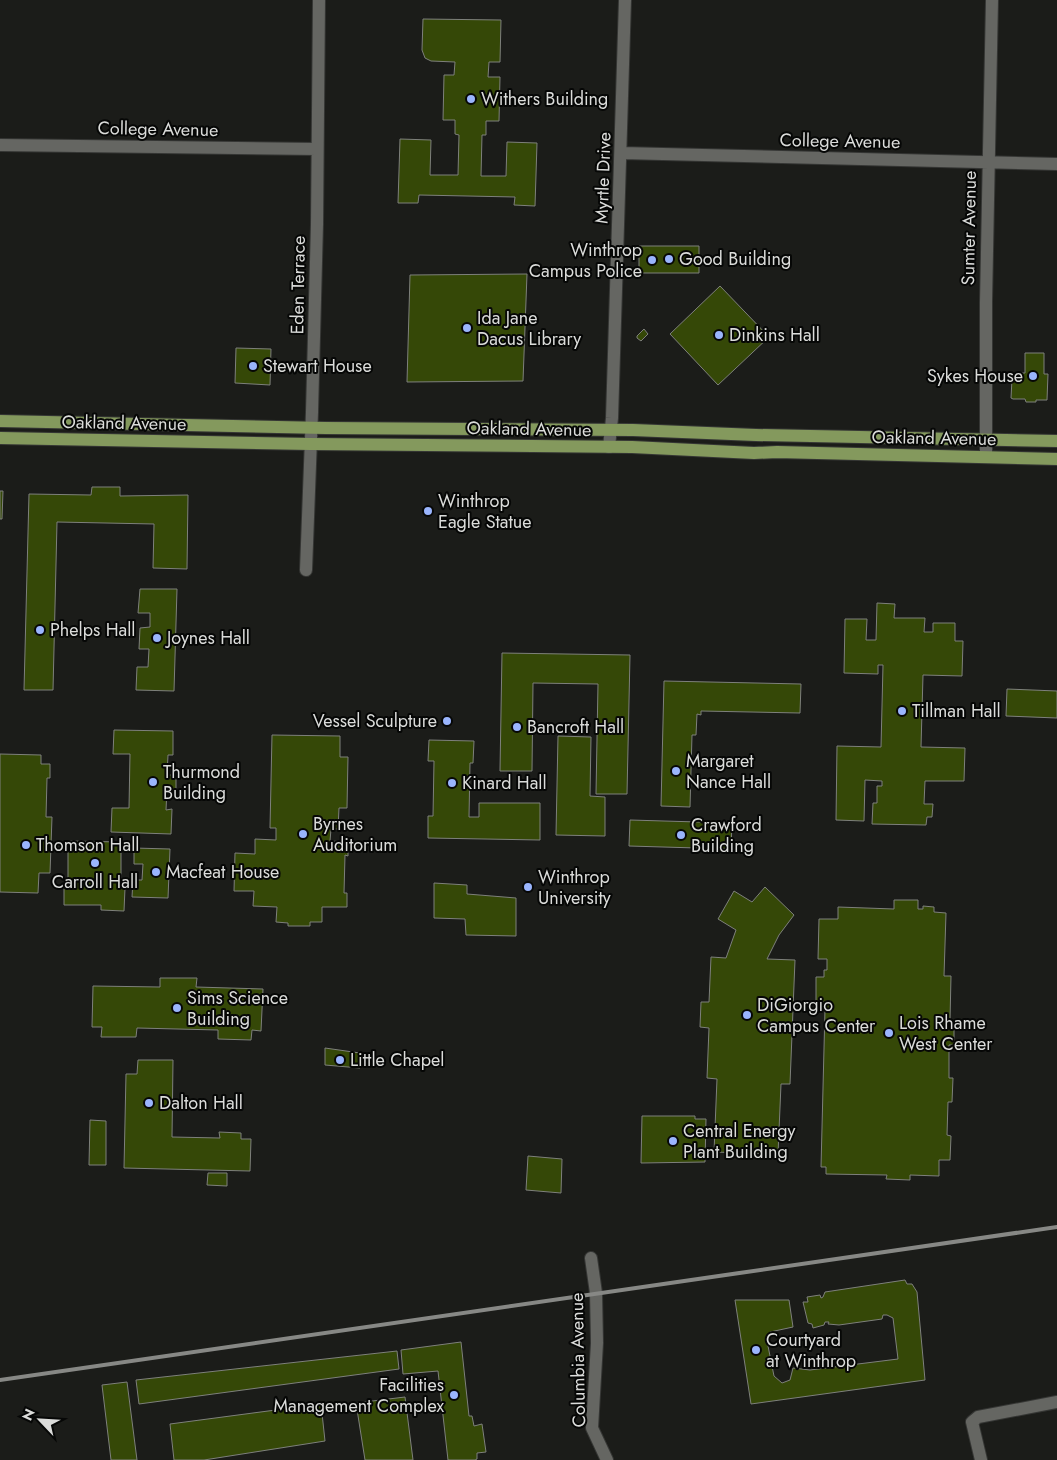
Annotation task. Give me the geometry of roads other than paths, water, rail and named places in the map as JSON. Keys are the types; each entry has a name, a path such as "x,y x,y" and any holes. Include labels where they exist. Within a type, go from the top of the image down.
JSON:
{"main road":[{"name":"Oakland Avenue","path":"0,421 611,431 1053,441"},
{"name":"Oakland Avenue","path":"0,438 609,447 754,453 1052,459"},
{"path":"1052,459 1053,441"}],"street":[{"name":"Eden Terrace","path":"306,570 312,427 319,0"},
{"name":"Myrtle Drive","path":"609,447 622,153 626,0"},
{"name":"Sumter Avenue","path":"986,457 985,353 992,0"},
{"name":"College Avenue","path":"0,145 317,149"},
{"name":"College Avenue","path":"622,153 1057,164"},
{"name":"Columbia Avenue","path":"591,1258 596,1293 597,1343 592,1428 607,1460"},
{"path":"981,1460 972,1422 978,1417 1057,1402"}],"railway":[{"path":"0,1380 1057,1227"}],"place":[{"name":"Withers Building","path":"471,99"},
{"name":"Good Building","path":"669,259"},
{"name":"Winthrop Campus Police","path":"652,260"},
{"name":"Ida Jane Dacus Library","path":"467,328"},
{"name":"Dinkins Hall","path":"719,335"},
{"name":"Stewart House","path":"253,366"},
{"name":"Sykes House","path":"1033,376"},
{"name":"Winthrop Eagle Statue","path":"428,511"},
{"name":"Phelps Hall","path":"40,630"},
{"name":"Joynes Hall","path":"157,638"},
{"name":"Tillman Hall","path":"902,711"},
{"name":"Vessel Sculpture","path":"447,721"},
{"name":"Bancroft Hall","path":"517,727"},
{"name":"Margaret Nance Hall","path":"676,771"},
{"name":"Thurmond Building","path":"153,782"},
{"name":"Kinard Hall","path":"452,783"},
{"name":"Byrnes Auditorium","path":"303,834"},
{"name":"Crawford Building","path":"681,835"},
{"name":"Thomson Hall","path":"26,845"},
{"name":"Carroll Hall","path":"95,863"},
{"name":"Macfeat House","path":"156,872"},
{"name":"Winthrop University","path":"528,887"},
{"name":"Sims Science Building","path":"177,1008"},
{"name":"DiGiorgio Campus Center","path":"747,1015"},
{"name":"Lois Rhame West Center","path":"889,1033"},
{"name":"Little Chapel","path":"340,1060"},
{"name":"Dalton Hall","path":"149,1103"},
{"name":"Central Energy Plant Building","path":"673,1141"},
{"name":"Courtyard at Winthrop","path":"756,1350"},
{"name":"Facilities Management Complex","path":"454,1395"}]}
